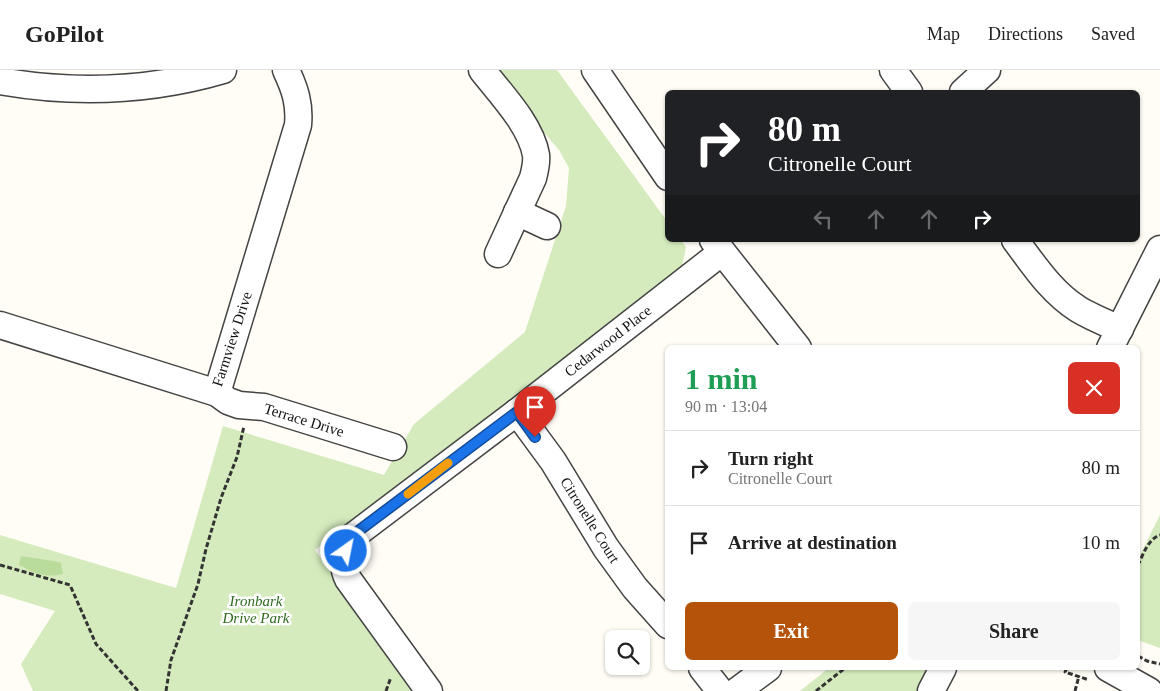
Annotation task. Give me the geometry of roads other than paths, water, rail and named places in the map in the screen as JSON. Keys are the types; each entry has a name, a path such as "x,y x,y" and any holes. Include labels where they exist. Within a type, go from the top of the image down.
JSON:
{"street":[{"path":"0,81 23,85 77,80 142,86 190,79 223,70"},
{"name":"Farmview Drive","path":"0,325 217,393 298,125 298,100 286,70"},
{"path":"482,70 521,122 536,155 536,169 533,178 498,254"},
{"path":"595,70 665,173"},
{"path":"893,70 908,90"},
{"path":"965,90 987,70"},
{"path":"517,212 547,226"},
{"path":"1017,242 1039,272 1067,300 1115,338 1160,249"},
{"path":"717,246 796,345"},
{"name":"Cedarwood Place","path":"429,691 344,572 346,551 352,537 517,412 717,246"},
{"name":"Terrace Drive","path":"217,393 234,404 264,407 394,447"},
{"name":"Citronelle Court","path":"517,412 553,461 606,548 635,588 665,622"},
{"path":"704,670 720,691"},
{"path":"737,691 765,670"},
{"path":"931,691 942,670"},
{"path":"1101,675 1157,672"}],"park label":[{"name":"Ironbark Drive Park","path":"256,610"}]}
